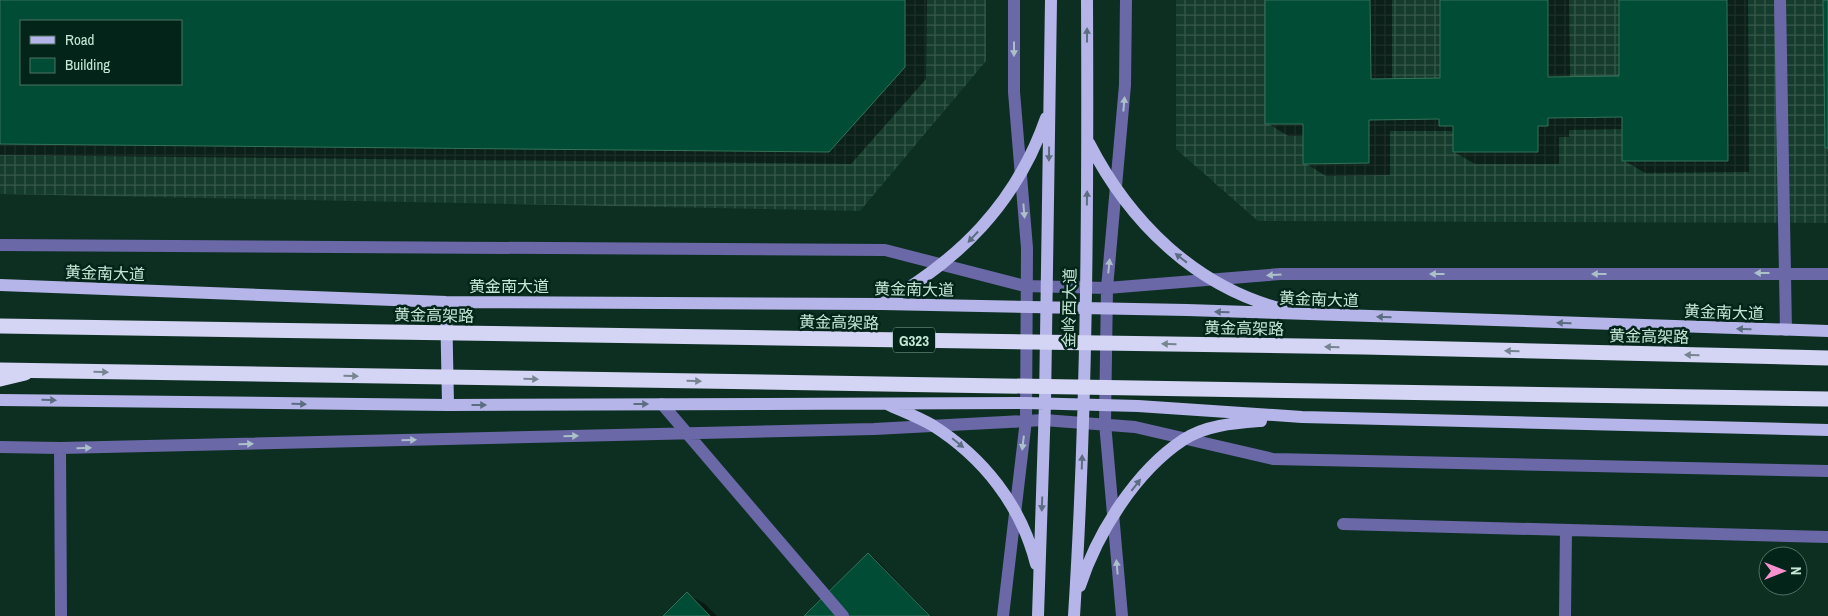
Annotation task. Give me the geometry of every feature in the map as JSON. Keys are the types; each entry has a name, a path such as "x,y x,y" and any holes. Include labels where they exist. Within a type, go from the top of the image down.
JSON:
{"highway":[{"path":"0,321 35,326"},
{"name":"黄金高架路","path":"0,326 1344,347 1828,358"},
{"path":"0,370 1828,399"},
{"path":"0,379 34,371"}],"main road":[{"name":"金岭西大道","path":"1038,616 1045,403 1050,0"},
{"name":"金岭西大道","path":"1074,610 1083,422 1086,308 1087,0"},
{"path":"882,304 912,287 943,265 989,220 1021,174 1039,137 1050,106"},
{"path":"1088,141 1116,190 1142,223 1165,246 1212,280 1259,302 1304,315"},
{"name":"黄金南大道","path":"0,285 446,302 882,304 1045,307 1828,330"},
{"path":"446,302 448,406"},
{"path":"0,400 448,406 1045,403 1302,418 1828,430"},
{"path":"885,403 932,425 956,441 995,480 1015,512 1033,552 1039,578"},
{"path":"1074,610 1085,570 1113,517 1141,478 1184,439 1225,424 1302,418"}],"street":[{"path":"1003,616 1026,420 1025,286 1027,248 1014,92 1014,0"},
{"path":"1122,616 1104,424 1106,288 1125,86 1126,0"},
{"path":"1780,0 1786,330"},
{"path":"0,245 885,250 1025,286 1086,288 1280,274 1828,274"},
{"path":"662,404 843,616"},
{"path":"0,447 60,448 874,429 1044,420 1135,427 1274,459 1828,471"},
{"path":"60,448 61,616"},
{"path":"1343,524 1828,537"},
{"path":"1565,616 1566,530"}],"shaded area":[{"path":"0,0 986,0 986,61 860,211 0,194"},
{"path":"1176,0 1828,0 1828,223 1258,221 1176,149"}],"building":[{"path":"0,0 905,0 905,67 829,152 0,144"},
{"path":"1265,0 1370,0 1371,79 1440,78 1440,0 1548,0 1548,77 1619,76 1619,0 1727,0 1728,161 1622,161 1622,117 1548,118 1548,126 1538,126 1538,152 1453,152 1453,126 1439,126 1439,119 1369,120 1369,163 1303,164 1303,124 1265,124"},
{"path":"1823,0 1828,0 1828,148 1825,148"},
{"path":"868,553 930,616 804,616"},
{"path":"687,592 710,616 663,616"}]}
